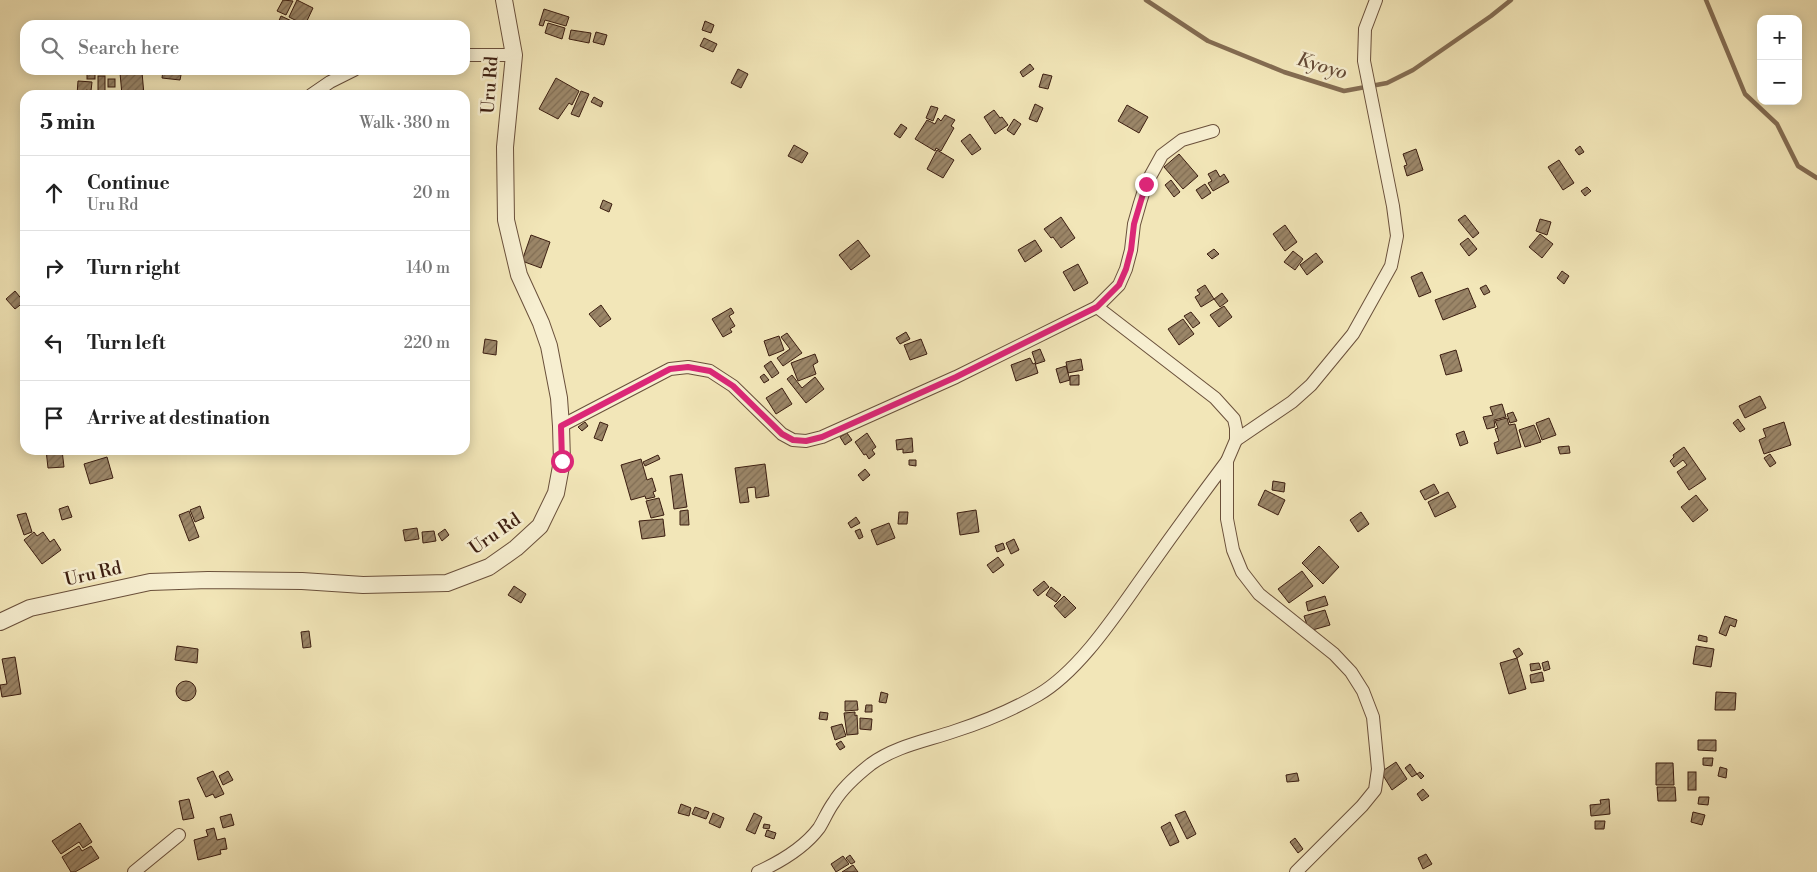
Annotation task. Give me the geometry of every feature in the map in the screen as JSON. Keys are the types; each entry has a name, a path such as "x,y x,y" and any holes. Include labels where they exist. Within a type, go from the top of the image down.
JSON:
{"street":[{"name":"Uru Rd","path":"0,622 30,608 150,582 208,580 302,581 362,585 447,583 489,567 516,548 540,526 556,493 562,461 561,426 559,398 549,346 541,323 518,275 506,220 505,147 514,55 504,0"},
{"path":"1236,440 1292,402 1311,385 1353,334 1391,266 1397,236 1393,206 1364,61 1365,29 1376,0"},
{"path":"470,55 514,55"},
{"path":"318,90 344,75"},
{"path":"561,426 670,369 688,367 710,371 733,386 782,434 793,440 806,441 822,437 956,377 1097,307 1119,285 1126,269 1140,202 1146,184 1162,155 1182,140 1213,131"},
{"path":"758,872 776,863 802,845 818,829 835,800 854,777 873,763 896,750 997,715 1038,695 1064,676 1091,646 1120,608 1227,461 1236,440 1234,419 1215,398 1097,307"},
{"path":"1227,461 1228,518 1233,550 1242,572 1259,594 1334,654 1351,672 1363,691 1373,717 1378,769 1375,790 1362,806 1296,872"},
{"path":"134,872 179,835"}],"building":[{"path":"283,0 293,1 286,15 277,11"},
{"path":"297,0 313,8 307,20 295,20 289,17"},
{"path":"544,9 569,17 566,26 545,20 543,26 539,25"},
{"path":"281,16 290,20 279,20"},
{"path":"705,21 714,25 711,33 702,30"},
{"path":"548,23 565,28 562,39 545,33"},
{"path":"571,30 591,33 589,43 569,39"},
{"path":"596,32 607,35 604,45 593,42"},
{"path":"704,38 717,44 713,52 700,46"},
{"path":"1030,64 1034,69 1023,77 1020,72"},
{"path":"738,69 748,74 741,88 731,83"},
{"path":"1043,74 1052,76 1048,89 1039,87"},
{"path":"87,75 95,75 95,79 87,79"},
{"path":"120,75 142,75 144,90 122,90"},
{"path":"162,75 181,75 180,80 162,78"},
{"path":"98,76 105,76 105,90 98,90"},
{"path":"556,78 579,91 572,105 569,103 558,119 539,109"},
{"path":"108,79 115,79 115,87 108,87"},
{"path":"78,81 92,82 91,90 77,90"},
{"path":"581,91 589,94 579,117 571,114"},
{"path":"594,97 603,102 601,107 591,102"},
{"path":"1035,104 1043,108 1037,122 1029,119"},
{"path":"1127,105 1148,117 1139,133 1118,121"},
{"path":"931,106 938,108 933,121 926,118"},
{"path":"994,110 1008,125 995,134 984,117"},
{"path":"945,115 955,120 951,126 954,128 941,151 936,148 935,151 915,139 927,120 935,124 938,118 941,121"},
{"path":"1014,119 1021,124 1014,135 1007,130"},
{"path":"901,124 907,128 900,138 894,134"},
{"path":"970,134 981,149 972,155 961,141"},
{"path":"794,145 808,153 802,163 788,156"},
{"path":"1580,146 1584,152 1579,155 1575,150"},
{"path":"1416,149 1423,170 1407,176 1404,166 1407,165 1403,154"},
{"path":"937,150 954,160 943,178 927,169"},
{"path":"1179,154 1198,176 1183,189 1164,167"},
{"path":"1559,160 1574,183 1563,190 1548,167"},
{"path":"1216,170 1220,177 1224,174 1229,182 1213,191 1208,183 1212,181 1208,174"},
{"path":"1171,180 1180,192 1174,197 1165,185"},
{"path":"1205,184 1211,193 1202,199 1196,190"},
{"path":"1587,187 1591,191 1585,196 1581,191"},
{"path":"603,200 612,204 609,212 600,208"},
{"path":"1465,215 1479,233 1473,238 1458,220"},
{"path":"1061,217 1075,238 1061,248 1044,229"},
{"path":"1540,219 1551,222 1547,235 1536,231"},
{"path":"1285,225 1297,242 1285,251 1273,234"},
{"path":"1540,234 1553,244 1542,258 1529,247"},
{"path":"531,235 550,242 541,268 522,261"},
{"path":"1468,238 1477,249 1469,256 1460,244"},
{"path":"858,240 870,256 851,270 839,255"},
{"path":"1035,240 1042,251 1025,262 1018,250"},
{"path":"1214,249 1219,254 1212,259 1207,254"},
{"path":"1293,251 1303,259 1295,270 1284,262"},
{"path":"1316,253 1323,262 1307,275 1300,265"},
{"path":"1078,264 1088,283 1074,291 1063,272"},
{"path":"1562,271 1569,276 1564,284 1557,278"},
{"path":"1422,272 1431,292 1419,297 1411,277"},
{"path":"1205,285 1214,299 1201,307 1195,297 1200,294 1197,290"},
{"path":"1486,285 1490,292 1484,295 1480,288"},
{"path":"1468,288 1476,307 1443,320 1435,300"},
{"path":"15,291 20,297 20,305 15,309 6,299"},
{"path":"1222,293 1228,301 1220,307 1214,299"},
{"path":"601,305 611,319 600,327 589,314"},
{"path":"1224,306 1232,317 1219,327 1210,315"},
{"path":"731,308 734,313 729,316 735,326 730,329 732,332 723,337 712,319"},
{"path":"1191,312 1200,323 1193,328 1184,316"},
{"path":"1183,319 1194,334 1179,345 1168,329"},
{"path":"906,332 910,339 900,344 896,338"},
{"path":"787,333 802,353 783,366 777,358 790,349 781,337"},
{"path":"779,336 784,350 769,356 764,341"},
{"path":"485,339 497,341 496,355 483,353"},
{"path":"921,339 927,354 910,360 904,345"},
{"path":"1040,349 1045,361 1036,364 1032,352"},
{"path":"1456,350 1462,371 1446,375 1440,355"},
{"path":"815,354 818,362 813,365 816,374 798,381 791,363"},
{"path":"1030,358 1033,364 1035,363 1038,373 1016,381 1011,365"},
{"path":"1081,359 1083,370 1068,373 1066,362"},
{"path":"771,361 779,373 772,378 764,366"},
{"path":"1066,366 1070,380 1060,383 1056,369"},
{"path":"764,374 769,380 764,383 760,377"},
{"path":"792,375 802,388 815,377 824,389 806,403 787,379"},
{"path":"1079,375 1079,385 1070,385 1070,376"},
{"path":"782,388 792,404 776,414 766,398"},
{"path":"1760,396 1766,408 1745,418 1739,406"},
{"path":"1502,404 1506,417 1494,420 1495,427 1487,429 1483,417 1493,415 1490,407"},
{"path":"1513,412 1517,421 1510,423 1507,414"},
{"path":"1507,418 1509,425 1515,424 1521,447 1497,454 1494,443 1499,441 1495,429 1498,428 1495,421"},
{"path":"1549,418 1556,435 1542,440 1536,423"},
{"path":"1738,419 1745,429 1740,432 1733,423"},
{"path":"585,422 588,426 582,431 578,427"},
{"path":"600,422 608,425 602,441 594,438"},
{"path":"1784,422 1791,445 1764,454 1759,440 1766,437 1763,429"},
{"path":"1534,425 1541,442 1525,447 1519,430"},
{"path":"1464,431 1468,443 1460,446 1456,434"},
{"path":"847,433 852,440 845,445 840,437"},
{"path":"867,433 876,447 872,450 875,454 869,459 855,442"},
{"path":"912,438 913,452 903,453 903,449 897,450 896,440"},
{"path":"1569,446 1570,453 1560,454 1558,447"},
{"path":"1684,447 1706,479 1689,490 1677,472 1687,465 1683,460 1674,467 1670,461 1674,457 1673,455"},
{"path":"1770,454 1776,463 1770,467 1764,458"},
{"path":"47,455 63,455 64,467 48,468"},
{"path":"658,455 660,459 645,466 643,462"},
{"path":"107,457 113,478 90,484 84,464"},
{"path":"641,459 647,480 652,478 656,491 653,492 655,497 646,499 645,496 631,500 621,465"},
{"path":"909,460 916,460 916,466 909,465"},
{"path":"765,464 769,496 756,498 755,487 747,488 749,502 740,503 735,468"},
{"path":"865,469 870,475 863,481 858,475"},
{"path":"682,474 687,507 674,509 670,476"},
{"path":"1273,481 1285,483 1284,492 1272,490"},
{"path":"1434,484 1439,493 1425,500 1420,491"},
{"path":"1265,490 1285,500 1278,515 1258,505"},
{"path":"1448,492 1456,507 1435,517 1428,502"},
{"path":"1696,495 1708,510 1693,522 1681,507"},
{"path":"659,498 664,515 651,518 646,501"},
{"path":"68,506 72,517 62,520 59,509"},
{"path":"200,506 204,518 195,522 190,510"},
{"path":"688,510 689,525 680,525 680,511"},
{"path":"976,510 979,532 960,535 957,513"},
{"path":"189,511 199,537 189,541 179,515"},
{"path":"899,512 908,512 907,524 898,524"},
{"path":"1361,512 1369,524 1358,532 1350,520"},
{"path":"26,513 32,532 24,535 17,515"},
{"path":"856,517 860,523 851,528 848,523"},
{"path":"663,519 665,536 642,539 639,521"},
{"path":"889,523 895,538 877,545 871,530"},
{"path":"417,528 419,539 405,541 403,530"},
{"path":"445,529 449,535 442,541 438,534"},
{"path":"860,529 863,537 859,539 855,531"},
{"path":"434,531 436,541 423,543 422,532"},
{"path":"34,532 37,536 43,532 50,542 54,539 61,550 42,564 24,540"},
{"path":"1014,539 1019,550 1011,554 1006,543"},
{"path":"1003,543 1005,549 997,552 995,546"},
{"path":"1319,546 1339,567 1323,584 1302,563"},
{"path":"998,557 1004,565 993,573 987,565"},
{"path":"1302,571 1313,586 1289,603 1278,589"},
{"path":"1044,581 1049,587 1038,596 1033,590"},
{"path":"514,586 526,594 521,603 508,595"},
{"path":"1051,587 1061,595 1056,602 1046,595"},
{"path":"1064,596 1076,608 1065,618 1054,606"},
{"path":"1325,596 1328,605 1308,611 1306,602"},
{"path":"1325,610 1330,625 1309,631 1304,616"},
{"path":"1725,616 1737,620 1735,627 1730,625 1726,636 1719,633"},
{"path":"309,631 311,647 303,648 301,632"},
{"path":"1699,635 1707,637 1707,642 1698,640"},
{"path":"177,646 198,649 197,663 175,660"},
{"path":"1696,646 1714,649 1711,667 1693,664"},
{"path":"1519,648 1523,654 1517,658 1513,651"},
{"path":"15,657 21,694 2,697 0,685 7,684 2,659"},
{"path":"1517,658 1526,689 1509,694 1500,663"},
{"path":"1548,661 1550,669 1544,671 1542,663"},
{"path":"1539,663 1541,669 1531,671 1530,664"},
{"path":"1542,672 1544,681 1531,683 1530,675"},
{"path":"186,681 193,684 196,691 193,698 186,701 179,698 176,691 179,684"},
{"path":"881,692 888,694 886,703 879,702"},
{"path":"1716,692 1736,693 1735,710 1715,710"},
{"path":"845,701 857,701 858,710 845,711"},
{"path":"866,705 872,705 872,712 865,712"},
{"path":"820,712 828,713 827,720 819,719"},
{"path":"855,712 855,716 857,715 858,734 847,735 844,713"},
{"path":"860,718 872,719 871,730 860,729"},
{"path":"842,724 846,736 835,740 831,727"},
{"path":"1698,740 1716,740 1716,751 1698,750"},
{"path":"841,741 845,747 840,750 836,744"},
{"path":"1703,758 1713,758 1712,766 1703,765"},
{"path":"1396,762 1407,779 1392,790 1381,772"},
{"path":"1656,763 1673,763 1674,785 1656,785"},
{"path":"1410,764 1417,774 1412,777 1405,768"},
{"path":"1720,767 1727,769 1726,778 1718,776"},
{"path":"213,771 224,794 215,798 213,794 206,797 197,778"},
{"path":"228,771 233,780 223,785 219,776"},
{"path":"1420,772 1424,776 1421,779 1417,774"},
{"path":"1688,772 1696,772 1696,790 1688,790"},
{"path":"1297,773 1299,781 1287,782 1286,775"},
{"path":"1657,787 1675,787 1676,801 1658,801"},
{"path":"1423,789 1429,796 1422,801 1417,794"},
{"path":"1699,797 1709,797 1708,805 1698,804"},
{"path":"189,799 194,818 183,820 179,801"},
{"path":"1609,799 1610,814 1591,816 1590,805 1601,804 1600,800"},
{"path":"681,804 691,808 689,816 678,813"},
{"path":"695,807 709,812 706,819 692,814"},
{"path":"1185,811 1196,834 1187,839 1175,815"},
{"path":"1693,812 1705,815 1702,825 1691,822"},
{"path":"713,813 724,818 720,828 709,823"},
{"path":"754,813 762,817 755,834 746,830"},
{"path":"231,814 234,825 223,828 220,817"},
{"path":"1595,821 1605,821 1604,829 1595,829"},
{"path":"1170,822 1179,842 1170,846 1161,827"},
{"path":"80,823 92,842 83,848 79,842 61,854 52,841"},
{"path":"764,824 770,825 769,829 763,828"},
{"path":"214,828 217,840 225,838 227,849 220,850 221,854 198,860 194,840 208,836 206,830"},
{"path":"767,830 776,833 774,839 765,836"},
{"path":"1295,838 1303,849 1298,853 1290,842"},
{"path":"79,846 82,851 91,846 99,858 75,872 71,872 62,857"},
{"path":"1426,854 1432,864 1423,869 1418,858"},
{"path":"850,855 855,862 851,864 846,858"},
{"path":"843,856 849,864 836,872 831,864"},
{"path":"853,865 858,872 842,872"}],"waterway":[{"name":"Kyoyo","path":"1146,0 1208,41 1284,72 1344,91 1387,83 1413,70 1511,0"},
{"name":"Kyoyo","path":"1706,0 1745,94 1777,124 1798,166 1817,178"}],"route":[{"path":"562,461 561,426 670,369 688,367 710,371 733,386 782,434 793,440 806,441 822,437 956,377 1097,307 1119,285 1126,269 1131,250 1134,224 1146,184"}]}
